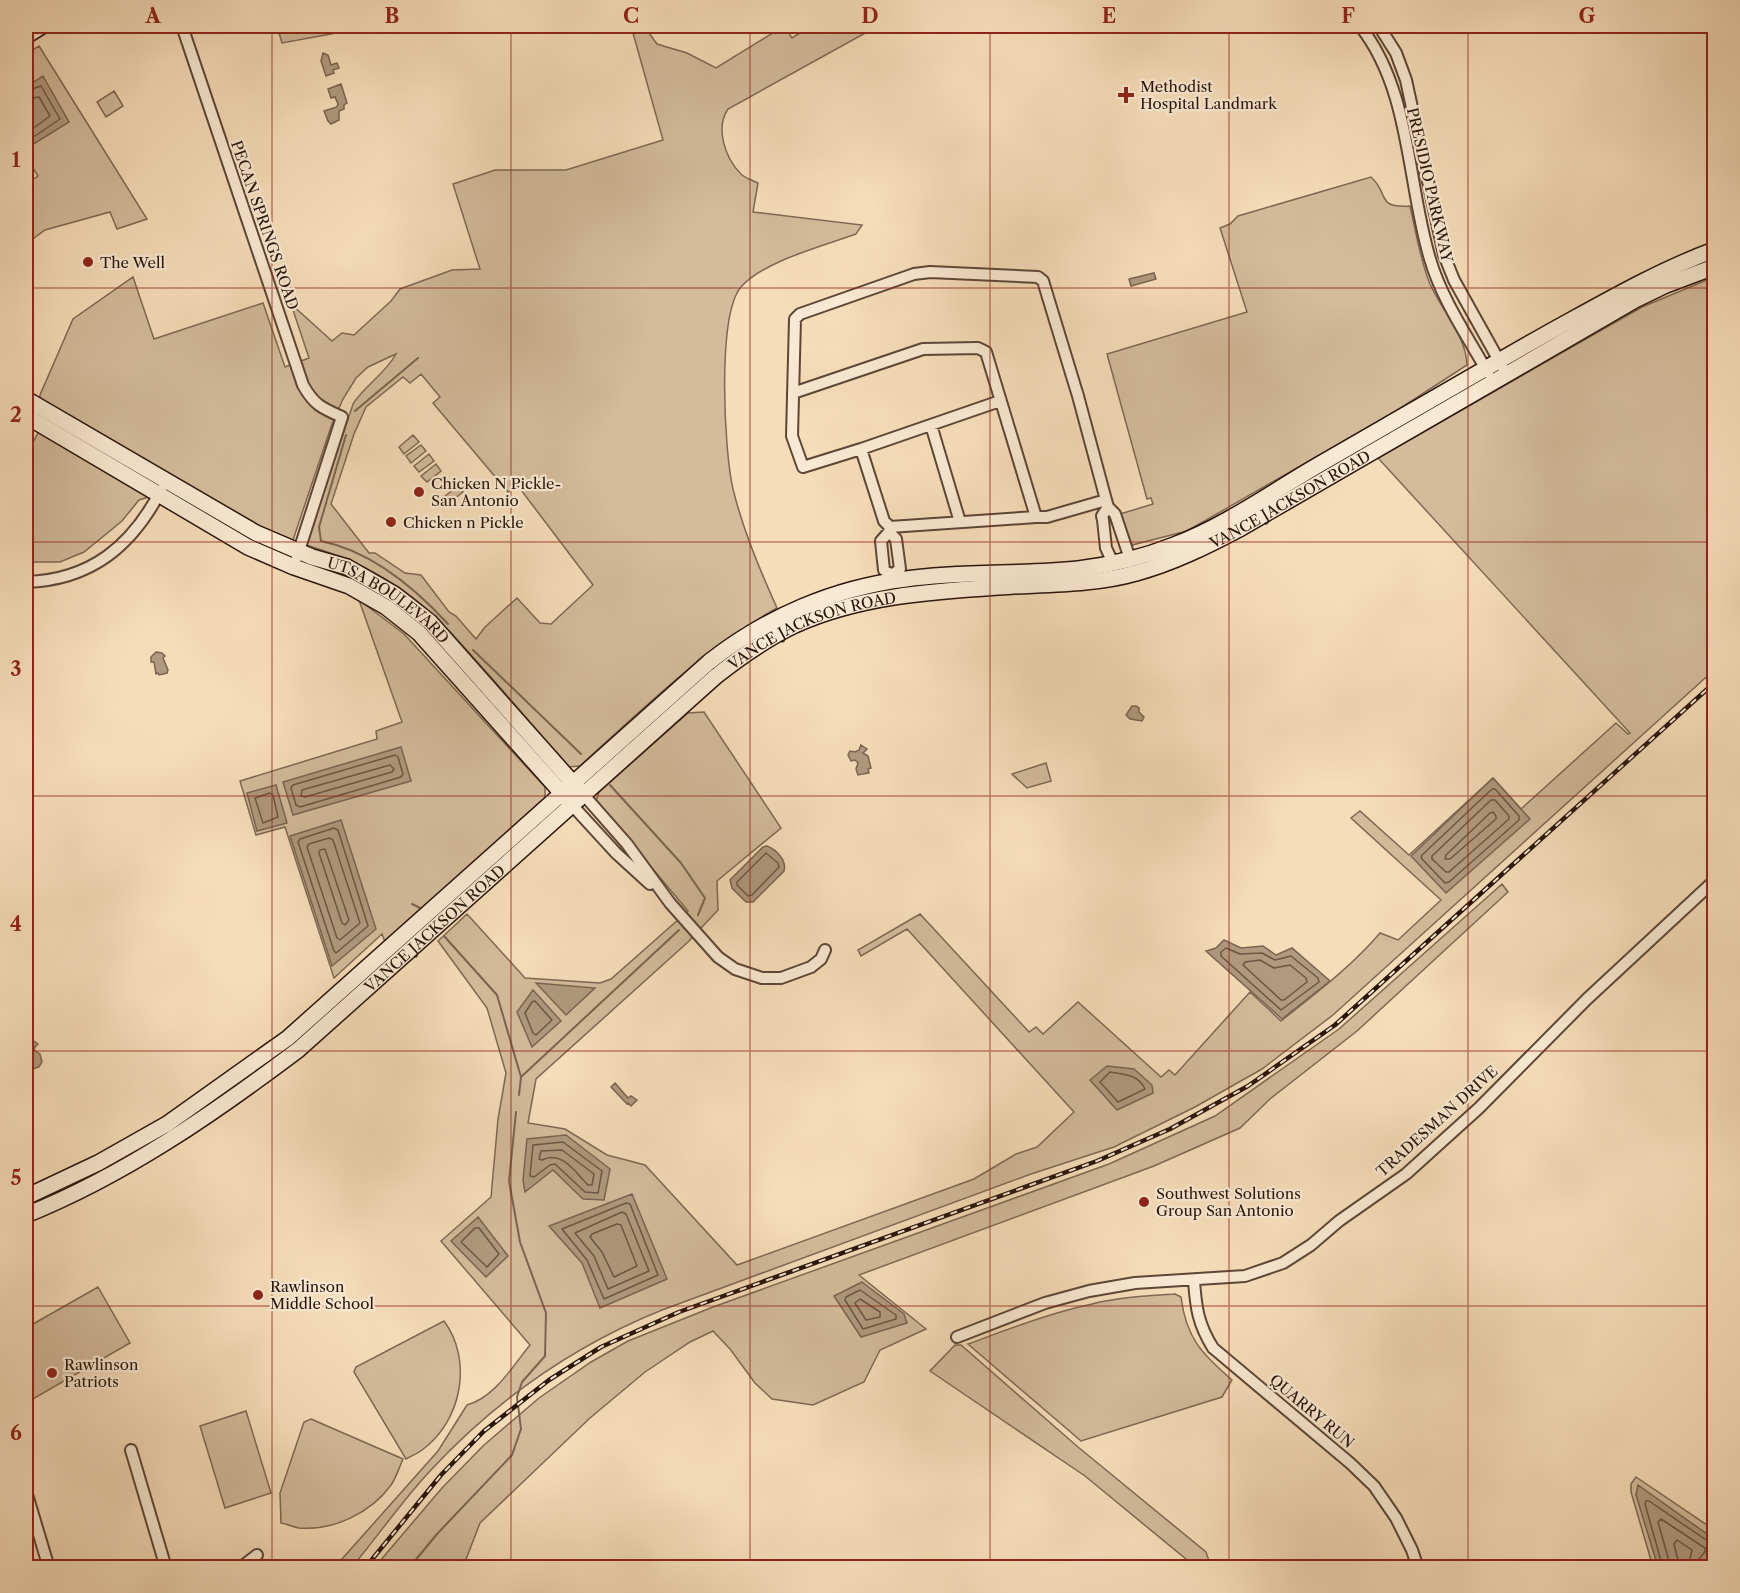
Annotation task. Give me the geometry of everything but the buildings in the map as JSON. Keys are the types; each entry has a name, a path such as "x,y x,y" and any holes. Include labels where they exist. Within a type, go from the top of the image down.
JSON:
{"main road":[{"path":"26,36 42,26"},
{"name":"VANCE JACKSON ROAD","path":"26,1197 98,1163 167,1124 237,1076 288,1038 573,794 741,656 796,625 843,608 901,596 935,591 1081,582 1136,573 1174,561 1241,528 1610,298 1714,250"},
{"name":"VANCE JACKSON ROAD","path":"26,1215 105,1178 151,1153 208,1116 281,1063 340,1013 731,645 789,612 827,597 893,578 1077,569 1130,559 1174,545 1202,532 1496,371 1644,296 1714,267"},
{"name":"UTSA BOULEVARD","path":"27,408 165,480 256,533 298,552 358,572 412,607 430,622 573,794"},
{"name":"UTSA BOULEVARD","path":"27,408 158,494 248,546 294,567 350,586 402,619 573,794"}],"street":[{"name":"PECAN SPRINGS ROAD","path":"182,26 303,385 311,400 323,409 342,417 298,552"},
{"name":"PRESIDIO PARKWAY","path":"1360,26 1372,41 1390,82 1401,120 1430,259 1440,286 1496,371"},
{"name":"PRESIDIO PARKWAY","path":"1382,28 1396,53 1406,80 1444,255 1496,371"},
{"path":"1372,41 1382,28"},
{"path":"1416,193 1431,190"},
{"path":"1000,401 803,467 792,436 795,319 800,314 914,274 930,272 1038,277 1043,281 1107,503 1115,514 1130,559"},
{"path":"793,393 923,349 978,348 986,352 1036,517"},
{"path":"932,425 960,522"},
{"path":"861,449 884,520 889,529 896,539 900,569 893,578 884,570 880,541 889,529 1047,517 1107,503"},
{"path":"26,582 57,579 77,574 100,561 135,531 165,480"},
{"path":"1107,503 1102,516 1106,548 1113,562"},
{"path":"1104,531 1119,527"},
{"path":"881,550 897,547"},
{"path":"294,567 298,552"},
{"name":"UTSA BOULEVARD","path":"573,794 616,853 670,903 718,957 735,969 762,978 782,978 811,968 821,959 825,950"},
{"name":"TRADESMAN DRIVE","path":"957,1337 1045,1303 1089,1291 1135,1283 1245,1276 1282,1263 1311,1245 1339,1221 1406,1174 1479,1108 1587,999 1714,881"},
{"name":"QUARRY RUN","path":"1194,1281 1196,1308 1202,1330 1212,1348 1350,1463 1374,1486 1396,1518 1418,1568"},
{"path":"130,1450 166,1568"},
{"path":"26,1491 49,1568"},
{"path":"240,1568 257,1556"}],"shaded area":[{"path":"277,26 375,26 282,43"},
{"path":"631,26 644,26 657,44 687,53 716,68 784,26 792,38 811,26 878,26 728,109 722,125 724,143 730,160 743,175 758,183 753,212 862,225 856,234 795,255 764,269 741,287 733,302 728,325 725,384 725,416 730,471 747,535 777,608 698,661 580,766 568,767 463,646 434,616 402,589 360,565 306,545 353,404 396,354 368,367 356,378 343,399 332,424 293,540 289,541 252,525 185,486 139,500 122,521 84,552 60,562 26,562 26,455 38,433 40,395 73,319 133,277 154,339 263,303 285,367 309,358 291,304 332,341 342,333 354,335 391,301 400,289 452,270 480,269 453,184 495,170 566,170 663,140","holes":["421,374 440,397 433,403 508,492 518,486 593,585 551,624 540,623 517,598 485,627 476,639 456,616 449,612 421,575 405,573 375,553 369,553 331,504 354,434 366,407 403,377 410,383"]},
{"path":"39,46 147,219 117,229 110,212 45,230 26,244 26,184 38,176 26,157 26,54"},
{"path":"114,91 123,106 106,117 97,102"},
{"path":"1371,177 1377,183 1387,202 1392,205 1410,206 1430,284 1458,333 1466,354 1467,365 1396,411 1187,531 1132,545 1120,514 1153,504 1151,498 1147,499 1107,354 1247,312 1220,228 1230,224 1238,216"},
{"path":"1714,277 1714,670 1333,1015 1262,1069 1195,1107 1114,1147 1031,1174 662,1310 597,1340 537,1378 481,1421 420,1482 352,1567 334,1568 438,1451 467,1405 477,1401 494,1388 510,1372 530,1345 441,1241 491,1197 498,1119 506,1073 487,1008 438,941 467,914 525,978 600,983 611,979 688,911 596,801 599,792 688,713 704,712 781,828 717,881 718,910 688,942 536,1079 528,1123 565,1129 607,1155 645,1165 737,1265 974,1179 1016,1154 1037,1147 1074,1112 907,929 861,956 858,950 920,914 1029,1032 1036,1027 1043,1034 1078,1002 1161,1077 1169,1070 1175,1075 1250,992 1281,1021 1345,968 1380,933 1398,940 1441,900 1351,818 1360,811 1409,855 1493,778 1521,809 1616,723 1628,734 1630,733 1378,458 1642,307"},
{"path":"413,435 419,442 404,454 399,447"},
{"path":"421,445 426,451 411,463 406,456"},
{"path":"429,454 434,461 419,472 414,466"},
{"path":"436,464 441,471 427,482 421,476"},
{"path":"458,486 463,492 445,506 440,500"},
{"path":"359,600 404,634 545,787 545,798 385,942 382,934 334,978 285,827 256,835 240,781 377,739 376,731 402,722"},
{"path":"1046,763 1051,781 1027,788 1012,774"},
{"path":"1502,884 1508,892 1357,1031 1270,1099 1240,1128 1154,1166 859,1275 926,1329 880,1350 864,1382 813,1405 772,1399 755,1383 730,1349 713,1331 690,1342 645,1372 590,1418 480,1523 463,1567 374,1568 442,1488 484,1445 539,1398 591,1362 628,1341 713,1307 1109,1164 1215,1116 1339,1029"},
{"name":"Rawlinson Patriots","path":"98,1287 130,1343 26,1403 26,1328"},
{"path":"1175,1294 1181,1297 1187,1324 1197,1344 1232,1380 1222,1397 1081,1441 968,1344 1076,1308 1123,1298"},
{"path":"444,1321 453,1337 458,1354 459,1389 454,1407 436,1438 406,1459 354,1372 356,1367"},
{"path":"955,1345 961,1345 1078,1447 1206,1552 1211,1567 1193,1567 1085,1476 930,1371"},
{"path":"246,1411 271,1493 225,1508 200,1426"},
{"path":"311,1419 403,1459 391,1485 383,1495 362,1512 338,1523 299,1528 281,1523 280,1493 304,1422"},
{"path":"1636,1477 1710,1527 1714,1520 1714,1567 1653,1567 1631,1492 1631,1484"}],"water":[{"path":"323,53 328,55 331,65 337,63 339,68 326,76 321,61"},
{"path":"43,76 69,122 32,145 26,136 26,87"},
{"path":"341,84 347,103 344,109 339,111 339,120 331,124 324,111 337,107 338,104 335,97 331,98 328,89"},
{"path":"1154,273 1156,279 1131,286 1129,279"},
{"path":"156,652 165,656 163,658 167,673 156,674 151,657"},
{"path":"1132,706 1139,708 1139,712 1144,717 1142,721 1130,719 1126,715"},
{"path":"861,745 867,749 863,753 868,756 871,768 868,769 869,773 858,775 856,769 858,763 855,760 851,761 848,755 850,751 859,750"},
{"path":"401,747 411,781 293,815 283,782"},
{"path":"1493,778 1530,819 1446,893 1411,856"},
{"path":"276,785 287,823 257,831 247,793"},
{"path":"341,820 376,929 332,966 290,836"},
{"path":"767,846 780,856 784,863 784,871 753,902 746,902 732,888 730,880 763,847"},
{"path":"1224,940 1241,948 1263,946 1276,955 1292,948 1330,981 1282,1019 1206,951 1216,948"},
{"path":"536,983 595,988 566,1015"},
{"path":"533,990 561,1021 532,1047 517,1012"},
{"path":"31,1039 38,1044 34,1050 40,1054 42,1062 39,1067 33,1069 27,1063 30,1062 30,1057 26,1054 26,1040"},
{"path":"1107,1066 1134,1069 1152,1085 1153,1093 1117,1110 1090,1080"},
{"path":"615,1083 628,1098 631,1096 637,1100 631,1106 611,1087"},
{"path":"566,1135 610,1169 604,1200 583,1199 553,1170 525,1192 523,1180 527,1139"},
{"path":"632,1194 667,1279 600,1308 582,1263 549,1226"},
{"path":"478,1217 508,1256 486,1277 451,1241"},
{"path":"862,1282 904,1314 907,1323 861,1337 834,1296"},
{"path":"1638,1485 1714,1539 1714,1559 1710,1567 1658,1567 1636,1495"}],"waterway":[{"path":"355,411 418,358"},
{"path":"346,435 319,527 321,541 357,553 374,562 421,597 448,624"},
{"path":"473,650 581,754"},
{"path":"610,785 681,863 705,898 698,915"},
{"path":"412,904 420,908"},
{"path":"521,1077 679,930"},
{"path":"444,936 497,995 521,1077 519,1095"},
{"path":"409,1568 437,1534 512,1455 521,1429 517,1397 522,1382 545,1356 546,1313 520,1242 509,1181 516,1112"}],"railway":[{"path":"365,1568 441,1475 484,1431 549,1380 601,1347 679,1312 1097,1161 1170,1129 1248,1086 1335,1025 1714,683"}],"place":[{"name":"Methodist Hospital Landmark","path":"1126,95"},
{"name":"The Well","path":"88,262"},
{"name":"Chicken N Pickle- San Antonio","path":"419,492"},
{"name":"Chicken n Pickle","path":"391,522"},
{"name":"Southwest Solutions Group San Antonio","path":"1144,1202"},
{"name":"Rawlinson Middle School","path":"258,1295"},
{"name":"Rawlinson Patriots","path":"52,1373"}]}
